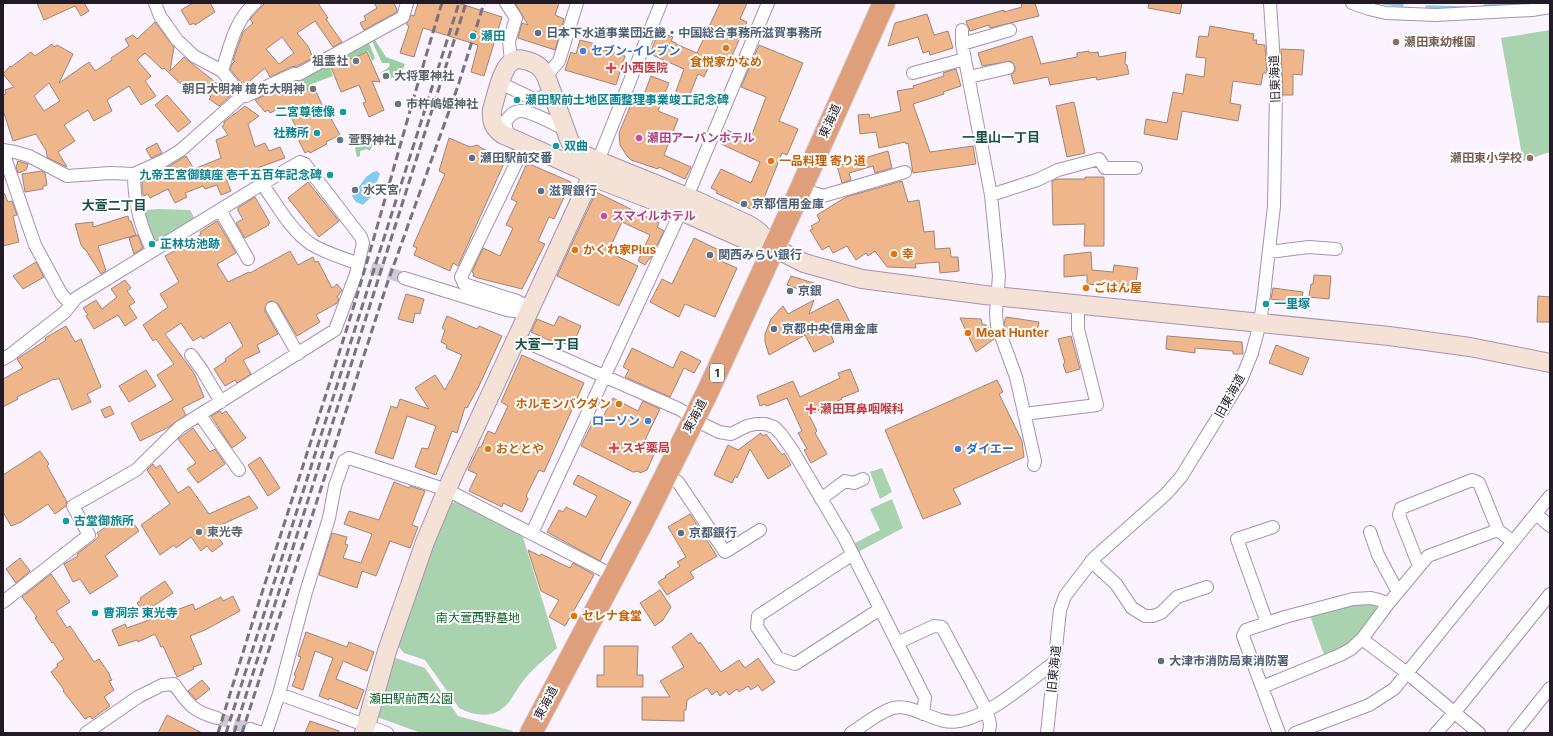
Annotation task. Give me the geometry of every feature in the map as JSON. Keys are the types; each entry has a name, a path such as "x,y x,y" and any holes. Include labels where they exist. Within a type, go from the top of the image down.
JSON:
{"highway":[{"name":"東海道","path":"531,733 614,576 694,418 774,248 884,3"}],"street":[{"path":"155,3 160,16 172,34 200,60 222,71 242,96"},
{"path":"222,71 236,27 255,3"},
{"path":"71,304 62,295 35,245 3,151 15,152 29,156 67,176 110,173 134,174 163,161 181,150 242,96 246,96 294,74 299,74 403,17 408,3"},
{"path":"506,3 516,18 509,41 511,62"},
{"path":"500,83 536,100 549,84 559,61 577,3"},
{"path":"365,729 387,651 425,542 447,490 595,168 661,3"},
{"path":"532,533 684,204 768,3"},
{"name":"旧東海道","path":"1046,733 1060,610 1065,596 1091,561 1114,538 1166,494 1181,478 1241,380 1252,353 1260,323 1274,206 1276,124 1275,64 1270,3"},
{"path":"1352,3 1369,10 1386,13 1436,15 1531,7 1550,7"},
{"path":"962,30 962,44 991,195 998,276 997,325 1016,377 1035,461 1034,465"},
{"path":"962,44 1010,30"},
{"path":"595,168 518,142 496,129 492,124 492,110 504,70 507,65 520,59 536,63 540,67 549,84 574,148 595,168 628,191 684,204 742,238 774,248 804,263 862,279 997,297 1426,340 1550,363"},
{"path":"912,73 965,59"},
{"path":"969,77 1008,68"},
{"path":"518,142 507,131 505,122 511,115 518,111 526,112 566,130"},
{"path":"518,142 461,277 464,284 523,304 528,313"},
{"path":"991,195 1037,180 1058,170 1099,159 1105,168 1136,168"},
{"path":"3,359 65,312 76,298 300,162 305,164 361,237 363,243 356,274 335,330 180,427 136,470 73,506 89,535 3,602"},
{"path":"801,189 823,196 905,172"},
{"path":"134,174 138,214 144,233 153,251"},
{"path":"262,184 291,224 302,236 320,249 354,262"},
{"path":"220,210 248,259"},
{"path":"1269,252 1309,247 1336,249"},
{"path":"404,278 507,310 528,313"},
{"path":"1024,414 1097,405 1078,329 1078,305"},
{"path":"272,308 298,354"},
{"path":"517,338 680,409 719,432 731,434 747,426 756,424 765,424 774,427 793,451 853,554 925,698 923,714"},
{"path":"191,355 202,370 221,402"},
{"path":"200,415 239,470"},
{"path":"266,733 279,694 306,592 329,518 335,486 344,461 349,458 447,490 614,576"},
{"path":"665,475 678,482 726,552 760,530"},
{"path":"821,499 845,481 854,483 863,479"},
{"path":"1419,566 1399,514 1401,508 1472,480 1479,483 1498,530 1513,542"},
{"path":"1296,733 1369,705 1394,689 1550,496"},
{"path":"1536,514 1550,526"},
{"path":"1267,623 1237,539 1273,527"},
{"path":"1262,687 1340,655 1351,648 1362,639 1388,604 1428,556 1498,530"},
{"path":"1370,532 1378,555 1398,592"},
{"path":"853,554 758,616 757,626 778,658 795,664 880,608"},
{"path":"1091,561 1116,584 1132,608 1145,616 1153,616 1161,613 1177,597 1207,587"},
{"path":"1436,733 1454,713 1550,594"},
{"path":"1279,733 1243,636 1246,630 1285,616 1353,599 1375,599 1388,604"},
{"path":"897,643 934,626 942,627 987,711 990,724 989,733"},
{"path":"1362,639 1479,733"},
{"path":"851,733 882,713 893,708 903,708 944,722 958,722 987,711 1055,662"},
{"path":"86,733 138,697 162,686 174,684 193,709 201,714 217,718"},
{"path":"1514,733 1550,688"},
{"path":"279,694 365,729 387,733"},
{"path":"250,729 262,733"}],"green space":[{"path":"1550,30 1550,152 1523,161 1501,38"},
{"path":"375,40 386,57 405,64 400,76 391,78 389,70 380,73 390,65 389,63 382,63 372,41"},
{"path":"369,43 375,58 372,61 368,51 330,67 333,76 309,85 310,91 302,94 296,81"},
{"path":"371,139 375,139 370,151 367,149 360,151 360,156 357,157 355,148"},
{"path":"144,210 190,210 196,221 157,243 151,238"},
{"path":"882,468 892,492 880,499 870,472"},
{"path":"892,499 903,528 858,552 855,543 880,530 870,509"},
{"name":"南大萱西野墓地","path":"457,502 522,534 557,648 539,664 519,686 504,708 492,714 486,715 479,715 459,708 425,660 404,653 398,646 418,583 450,503"},
{"path":"1374,603 1377,609 1351,642 1341,649 1324,655 1310,616 1348,605"},
{"name":"瀬田駅前西公園","path":"393,657 425,668 458,716 513,731 512,733 421,733 377,717"}],"water":[{"path":"377,171 380,174 371,197 363,205 356,202 352,196 366,177"}],"building":[{"path":"37,3 84,3 89,11 81,16 75,6 44,20"},
{"path":"193,3 210,3 215,12 195,25 194,23 190,25 181,10"},
{"path":"265,3 318,3 328,18 326,19 342,42 333,47 315,21 297,33 308,46 313,58 270,77 265,68 244,86 230,69 235,61 233,60 243,32 253,23 250,19","holes":["282,37 294,53 279,64 266,49"]},
{"path":"374,3 394,3 397,12 364,30 360,23 366,20 364,16 377,8"},
{"name":"瀬田","path":"418,3 458,3 502,17 484,76 471,72 478,45 423,28 414,57 400,53 409,26 407,23 411,15 414,16"},
{"path":"515,3 559,3 555,15 564,19 555,50 518,38 522,23 528,25"},
{"path":"720,3 747,3 740,19 747,22 728,65 712,59 704,77 698,74 688,99 675,94 684,69 650,54 656,38 659,39 661,33 673,37 671,41 697,53"},
{"path":"1021,3 1035,3 1039,16 990,28 989,25 970,31 966,21 1004,10 1004,12 1022,7"},
{"path":"1149,3 1182,3 1180,14 1148,8"},
{"path":"927,14 934,35 948,31 953,48 930,55 929,51 923,53 918,37 888,46 895,23"},
{"path":"155,22 174,47 170,71 184,57 231,95 219,106 209,99 211,97 198,85 190,93 164,68 162,69 145,53 137,60 151,76 145,81 156,96 141,105 129,86 107,100 112,111 94,121 88,110 64,125 75,141 58,152 67,167 48,158 47,152 36,134 13,141 3,110 3,95 6,94 5,90 14,87 3,74 10,66 11,67 31,52 35,56 52,44 54,47 57,45 73,54 59,83 89,62 95,71 112,60 111,58 129,46 125,39 133,35 137,39","holes":["49,83 60,101 44,111 34,96"]},
{"path":"1210,26 1254,34 1253,40 1257,40 1256,44 1265,45 1267,73 1263,73 1261,85 1233,81 1230,103 1241,105 1238,121 1182,111 1177,140 1144,134 1146,119 1167,123 1173,92 1183,94 1186,74 1204,77 1206,58 1196,57 1199,36 1208,37"},
{"path":"1032,36 1041,64 1077,57 1077,53 1089,51 1089,53 1098,52 1099,57 1126,52 1125,64 1127,65 1129,74 1097,80 1096,77 1050,85 1048,77 1014,84 1011,75 1015,71 1015,67 1011,61 982,66 978,53"},
{"path":"580,40 596,44 595,47 625,56 616,85 565,70 571,52 576,54"},
{"path":"759,45 803,63 779,121 798,129 787,155 782,153 764,198 759,208 755,211 716,193 717,191 711,188 721,169 751,183 760,162 721,144 727,130 750,140 766,97 741,87"},
{"path":"1281,49 1304,50 1302,75 1293,74 1293,95 1283,95"},
{"path":"367,52 380,82 372,81 384,110 369,117 363,103 366,102 359,85 341,92 331,67"},
{"path":"956,69 961,86 943,92 944,94 913,104 930,152 973,146 976,164 913,173 908,143 906,144 905,142 879,148 876,132 860,134 858,115 869,114 870,118 901,111 897,91 914,88 913,86 944,76 943,73"},
{"path":"651,76 669,83 658,111 678,119 664,155 691,167 685,179 659,167 658,169 631,160 620,145 619,133 632,102 640,105"},
{"path":"294,82 299,92 314,87 326,114 328,113 340,135 326,142 327,144 310,153 309,151 305,153 293,129 296,128 287,107 279,111 278,109 270,113 268,110 265,112 255,100"},
{"path":"167,95 191,122 178,132 155,105"},
{"path":"1074,102 1085,153 1067,157 1056,106"},
{"path":"245,106 259,116 248,124 255,147 265,143 269,151 280,147 285,158 238,175 238,177 227,181 231,191 221,195 217,185 205,189 203,186 185,193 187,197 175,203 168,189 150,198 148,194 144,196 142,192 142,180 186,156 194,169 221,158 216,140 228,135 222,126 224,125 224,122"},
{"path":"449,138 470,147 478,145 481,148 506,159 458,266 453,263 450,271 414,255 417,248 413,246 445,174 439,171"},
{"path":"157,143 162,153 151,158 146,149"},
{"path":"888,151 892,168 875,173 873,166 849,173 851,180 842,183 837,166"},
{"path":"18,161 28,164 26,170 18,173 16,167"},
{"path":"527,163 571,182 554,219 549,217 538,241 545,244 522,289 478,278 473,276 474,273 472,272 483,248 500,256 513,228 506,225 517,202 511,199"},
{"path":"42,171 45,173 47,185 43,186 43,189 25,192 22,174"},
{"path":"1085,177 1104,177 1104,246 1084,246 1085,224 1053,225 1052,181 1057,179 1085,179"},
{"path":"902,181 908,202 919,200 924,232 934,231 935,249 950,248 951,257 958,257 959,271 940,273 939,262 915,264 916,268 887,267 875,251 868,256 866,253 856,260 847,246 833,253 829,246 822,250 810,230 813,229 811,226 820,221 817,215 846,197"},
{"path":"308,182 339,221 319,237 288,198"},
{"path":"596,192 659,223 657,227 664,231 650,259 645,265 638,261 650,235 622,222 608,252 638,266 619,306 557,276"},
{"path":"3,193 8,202 12,201 17,215 13,216 19,242 3,246"},
{"path":"255,197 270,223 268,224 269,225 245,238 236,223 243,219 238,211 238,208"},
{"path":"128,216 136,235 98,246 106,271 101,274 81,245 75,224 93,222 93,227"},
{"path":"217,221 236,253 217,264 228,282 249,272 250,273 290,251 298,265 313,257 315,262 318,261 332,288 337,284 342,290 337,297 339,299 337,303 316,315 320,322 297,336 278,304 272,301 268,302 265,311 278,334 257,345 260,352 243,360 251,374 237,383 235,380 225,386 214,369 243,346 230,322 203,339 201,336 193,341 181,323 165,334 194,373 204,397 182,408 186,415 169,427 140,441 131,423 173,400 157,375 174,364 156,339 153,341 143,325 168,307 160,294 179,282 165,256 182,248 201,234 200,232"},
{"path":"138,235 143,248 134,254 129,238"},
{"path":"694,238 725,253 721,261 737,268 715,317 685,304 679,317 650,302 662,279 672,284"},
{"path":"1091,252 1092,270 1113,272 1114,265 1138,268 1135,289 1087,284 1087,275 1064,277 1064,255"},
{"path":"36,262 44,277 23,289 13,276"},
{"path":"1314,275 1331,276 1329,299 1309,297"},
{"path":"791,276 820,285 816,295 787,285"},
{"path":"125,280 131,288 127,291 135,302 129,306 137,318 125,326 118,315 94,329 83,308 96,300 102,309 117,297 111,289"},
{"path":"1273,288 1303,292 1301,303 1271,299"},
{"path":"406,294 424,299 420,314 415,313 413,323 398,319"},
{"path":"1538,296 1550,297 1550,322 1537,322"},
{"path":"838,299 850,322 847,323 849,326 831,335 834,342 814,352 805,335 769,355 765,342 765,334 771,319 783,306 788,314 814,300 809,314"},
{"path":"447,316 477,329 479,326 502,336 479,386 467,408 465,407 457,433 452,431 436,475 415,467 422,448 428,449 436,426 407,416 393,459 375,453 391,406 397,408 400,399 429,409 415,388 435,375 445,390 451,380 462,355 446,348 447,345 441,342 445,330 442,328"},
{"path":"559,316 581,326 572,346 563,343 562,346 531,332 537,319 554,326"},
{"path":"1006,317 1039,322 1037,331 1020,329 1019,334 1008,333 1004,324"},
{"path":"960,318 981,319 982,324 986,325 992,332 994,339 976,352"},
{"path":"66,326 75,342 81,339 101,387 87,394 91,402 72,410 59,378 17,397 18,399 3,407 3,379 23,368 17,359 46,340 45,338"},
{"path":"1071,336 1080,369 1066,373 1063,364 1065,363 1058,339"},
{"path":"1167,336 1242,342 1243,354 1233,354 1233,351 1195,348 1195,353 1166,349"},
{"path":"1276,345 1309,358 1302,375 1269,363"},
{"path":"632,348 673,368 681,351 701,361 694,373 684,368 670,397 625,377 629,370 623,367"},
{"path":"522,355 584,383 544,472 539,470 526,496 528,499 522,512 503,503 502,507 469,491 477,474 468,470 488,431 495,434 508,406 501,402"},
{"path":"850,369 859,391 841,398 842,399 809,415 817,431 815,433 827,454 811,463 804,450 807,449 798,433 802,431 787,398 770,405 766,406 765,404 760,406 757,396 793,381 800,397 840,378 838,373"},
{"path":"146,370 156,386 129,402 119,386"},
{"name":"ダイエー","path":"997,380 1003,392 999,394 1022,441 1024,457 953,489 961,504 923,519 885,430"},
{"path":"613,398 638,411 643,401 660,409 643,444 656,450 647,470 640,473 639,471 633,472 581,446 594,420 600,422"},
{"path":"110,406 114,414 105,418 101,410"},
{"path":"220,411 222,414 226,411 246,438 232,448 211,416"},
{"path":"193,428 210,452 215,449 225,464 198,483 187,469 196,463 178,439"},
{"path":"761,433 763,436 766,434 782,455 784,453 791,465 768,479 750,449 737,478 735,476 732,483 714,475 728,445 738,450"},
{"path":"40,451 49,464 47,466 67,502 66,506 55,514 48,504 21,522 11,526 3,512 3,475"},
{"path":"260,457 280,488 268,496 248,465"},
{"path":"153,464 156,468 160,465 178,493 189,486 209,514 249,496 258,508 212,529 223,544 212,552 207,546 201,551 191,537 176,548 174,545 160,555 141,525 170,504 147,470"},
{"path":"578,475 631,502 600,561 547,532 559,510 563,512 566,507 586,517 597,496 573,484"},
{"path":"394,482 409,488 410,486 425,491 412,525 418,527 410,548 390,541 376,576 362,571 357,588 319,575 332,533 347,537 345,544 348,545 343,558 361,563 372,534 344,524 349,511 379,520"},
{"path":"127,514 139,531 105,556 118,576 90,594 80,579 73,582 64,564 78,556 77,554 94,541 99,536 97,533 115,520 116,522"},
{"path":"690,514 717,556 690,572 694,578 667,595 658,582 680,566 677,562 686,557 668,527"},
{"path":"528,550 540,556 541,554 570,568 573,563 594,575 565,626 549,617 559,600 541,591"},
{"path":"20,558 30,571 16,583 6,569"},
{"path":"51,574 70,602 56,611 67,628 70,626 94,662 99,659 112,680 109,681 114,690 104,697 110,706 92,719 90,716 85,719 63,691 64,690 51,672 58,666 57,664 64,659 35,618 37,617 22,597"},
{"path":"165,581 173,593 143,613 137,603 141,600 140,598"},
{"path":"660,590 671,607 663,620 655,626 640,603"},
{"path":"233,596 240,611 205,630 190,636 202,664 193,667 194,669 177,677 163,646 161,647 155,634 138,642 137,640 119,646 112,630 125,624 127,628 193,604 195,610 221,597 223,601"},
{"path":"306,632 347,647 349,642 374,652 367,671 343,661 336,679 364,690 357,709 329,698 329,700 319,696 333,658 315,651 303,690 292,686 296,676 294,675 301,657 298,656"},
{"path":"691,633 699,644 700,642 721,672 739,660 745,668 758,658 775,682 762,691 758,685 751,690 748,686 739,692 737,689 729,695 726,691 720,696 717,691 712,695 707,688 687,700 686,710 684,710 684,721 642,720 642,697 670,697 660,681 684,667 672,647"},
{"path":"604,646 638,646 637,675 643,675 643,687 597,687 597,675 604,675"},
{"path":"202,680 210,689 196,700 188,691"},
{"path":"167,715 202,733 158,733"},
{"path":"310,721 339,731 339,733 305,733"}],"waterway":[{"path":"1384,3 1402,5"},
{"path":"1485,6 1520,4"},
{"path":"1427,7 1464,8"}],"tunnel":[{"path":"354,262 404,278"},
{"path":"217,718 250,729"}],"railway":[{"path":"218,733 352,312 442,3"},
{"path":"226,733 459,3"},
{"path":"234,733 466,3"},
{"path":"242,733 387,284 458,86 484,3"}],"place":[{"name":"日本下水道事業団近畿・中国総合事務所滋賀事務所","path":"538,33"},
{"name":"瀬田","path":"473,36"},
{"name":"瀬田東幼稚園","path":"1396,42"},
{"name":"食悦家かなめ","path":"726,48"},
{"name":"セブン-イレブン","path":"583,51"},
{"name":"祖霊社","path":"356,61"},
{"name":"小西医院","path":"611,68"},
{"name":"大将軍神社","path":"386,76"},
{"name":"朝日大明神 槍先大明神","path":"313,89"},
{"name":"瀬田駅前土地区画整理事業竣工記念碑","path":"517,100"},
{"name":"市杵嶋姫神社","path":"398,104"},
{"name":"二宮尊徳像","path":"343,112"},
{"name":"社務所","path":"317,133"},
{"name":"瀬田アーバンホテル","path":"639,138"},
{"name":"萱野神社","path":"340,140"},
{"name":"双曲","path":"556,146"},
{"name":"瀬田駅前交番","path":"472,158"},
{"name":"瀬田東小学校","path":"1530,158"},
{"name":"一品料理 寄り道","path":"771,161"},
{"name":"九帝王宮御鎮座 壱千五百年記念碑","path":"330,175"},
{"name":"水天宮","path":"355,190"},
{"name":"滋賀銀行","path":"541,191"},
{"name":"京都信用金庫","path":"744,204"},
{"name":"スマイルホテル","path":"604,216"},
{"name":"正林坊池跡","path":"152,244"},
{"name":"かくれ家Plus","path":"575,250"},
{"name":"幸","path":"894,254"},
{"name":"関西みらい銀行","path":"710,255"},
{"name":"ごはん屋","path":"1086,288"},
{"name":"京銀","path":"790,291"},
{"name":"一里塚","path":"1266,304"},
{"name":"京都中央信用金庫","path":"774,329"},
{"name":"Meat Hunter","path":"968,333"},
{"name":"ホルモンバクダン","path":"619,404"},
{"name":"瀬田耳鼻咽喉科","path":"811,409"},
{"name":"ローソン","path":"648,421"},
{"name":"スギ薬局","path":"614,448"},
{"name":"おととや","path":"488,449"},
{"name":"ダイエー","path":"958,449"},
{"name":"古堂御旅所","path":"66,521"},
{"name":"東光寺","path":"199,532"},
{"name":"京都銀行","path":"681,533"},
{"name":"曹洞宗 東光寺","path":"95,613"},
{"name":"セレナ食堂","path":"574,616"},
{"name":"大津市消防局東消防署","path":"1161,661"}],"district":[{"name":"一里山一丁目","path":"1001,137"},
{"name":"大萱二丁目","path":"114,205"},
{"name":"大萱一丁目","path":"547,344"}]}
